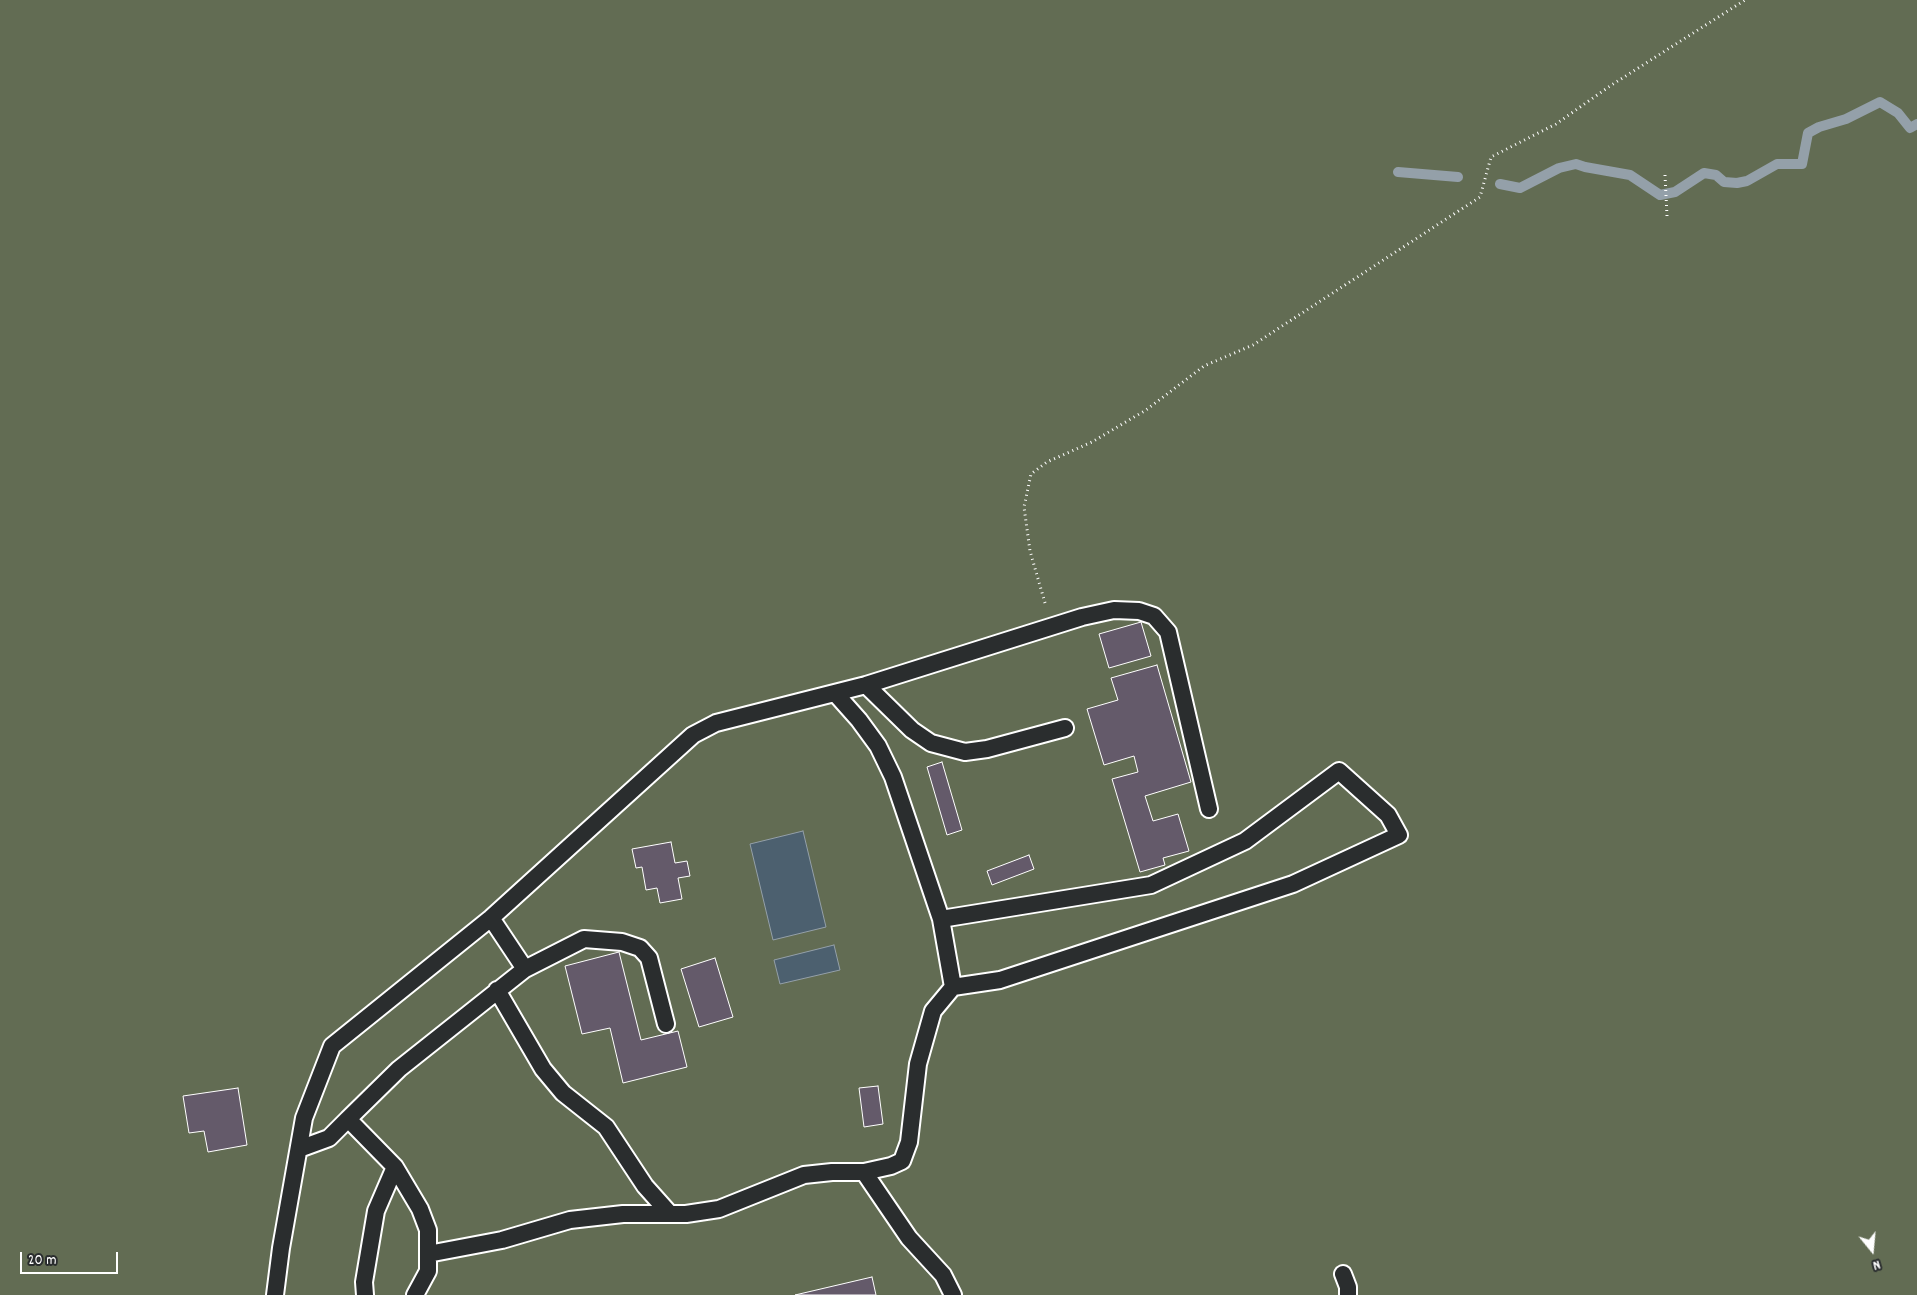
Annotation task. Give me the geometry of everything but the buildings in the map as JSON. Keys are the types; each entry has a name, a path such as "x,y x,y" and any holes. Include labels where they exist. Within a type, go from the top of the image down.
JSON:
{"lane":[{"path":"275,1295 281,1248 304,1118 332,1046 491,918 693,734 716,724 866,685 1082,617 1114,610 1139,611 1154,616 1168,632 1209,809"},
{"path":"866,685 912,730 931,742 965,752 986,749 1065,728"},
{"path":"834,693 860,720 878,746 893,777 941,919 953,987"},
{"path":"428,1254 502,1240 570,1220 623,1214 686,1214 719,1209 804,1175 832,1172 864,1172 891,1166 902,1161 909,1142 918,1064 933,1011 953,987 1000,980 1293,884 1399,836 1388,815 1339,771 1245,841 1151,885 941,919"},
{"path":"491,918 525,969"},
{"path":"298,1149 329,1138 399,1069 525,969 584,939 622,942 640,948 649,958 666,1024"},
{"path":"498,990 543,1069 563,1093 606,1126 645,1186 670,1214"},
{"path":"348,1119 395,1167 420,1209 428,1230 428,1271 415,1295"},
{"path":"365,1295 364,1282 376,1211 395,1167"},
{"path":"864,1172 909,1238 943,1275 953,1295"},
{"path":"1343,1274 1348,1287 1348,1295"}],"path":[{"path":"1052,626 1030,551 1024,507 1031,474 1048,462 1092,442 1146,410 1204,366 1253,345 1480,197 1492,157 1556,124 1610,86 1745,0"},
{"path":"1665,175 1666,216"}],"green space":[{"path":"0,0 1917,0 1917,1295 0,1295"}],"water":[{"path":"803,831 826,927 773,940 750,844"},
{"path":"834,945 840,970 780,984 774,960"}],"waterway":[{"path":"1500,184 1520,188 1559,168 1576,164 1630,175 1660,195 1675,192 1704,173 1716,175 1724,182 1737,183 1747,181 1777,164 1802,164 1808,133 1819,127 1846,119 1880,102 1898,113 1910,128 1917,124"},
{"path":"1398,172 1458,177"}]}
